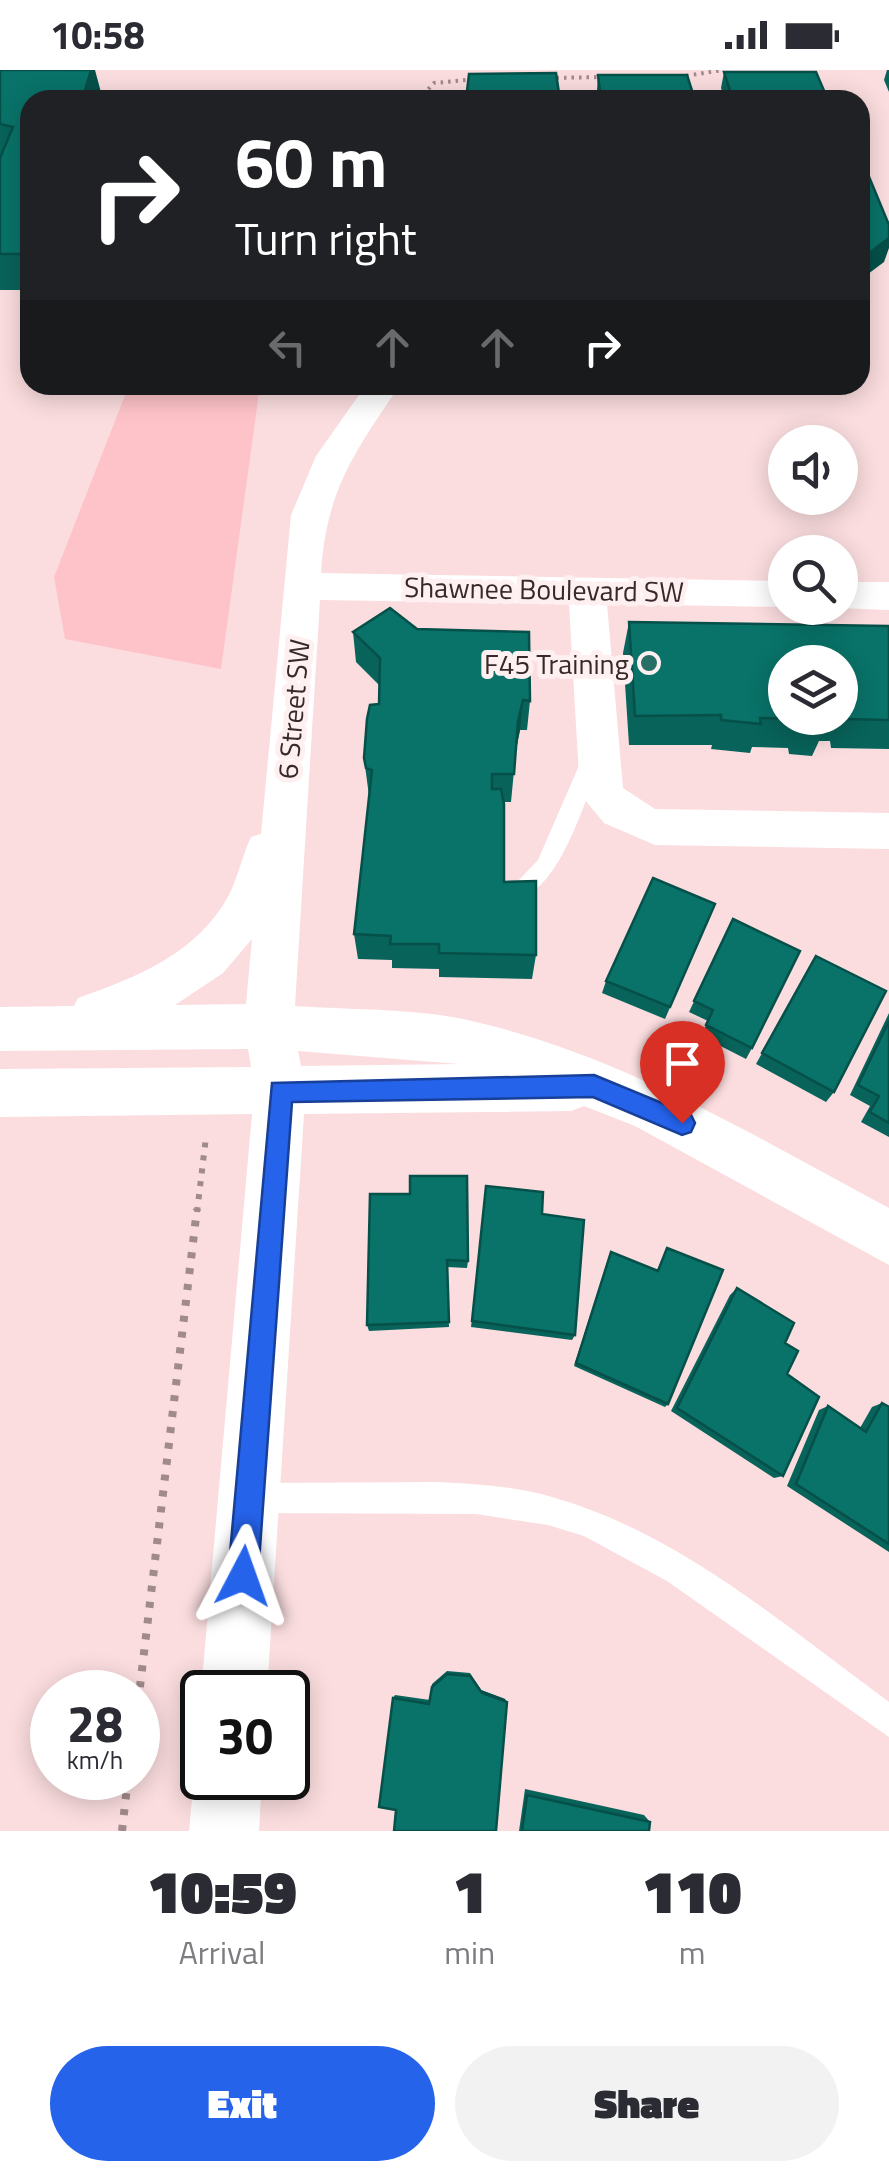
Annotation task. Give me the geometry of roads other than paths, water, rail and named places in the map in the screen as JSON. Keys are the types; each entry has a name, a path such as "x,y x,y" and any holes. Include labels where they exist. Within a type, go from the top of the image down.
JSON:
{"street":[{"name":"6 Street SW","path":"236,1670 305,537 328,462 376,395"},
{"name":"Shawnee Boulevard SW","path":"303,586 768,593"},
{"path":"587,588 602,794 630,819 655,827 889,832"},
{"path":"858,595 889,596"},
{"path":"0,1027 90,1016 146,998 208,959 232,932 253,894 266,856 290,734"},
{"path":"0,1027 594,1086 712,1138 889,1238"},
{"path":"0,1093 274,1057"},
{"path":"224,1831 226,1800"}],"lane":[{"path":"502,891 523,890 546,866 599,744"},
{"path":"249,1498 497,1500 553,1510 629,1543 712,1594 889,1721"}],"place":[{"name":"F45 Training","path":"649,663"}]}
